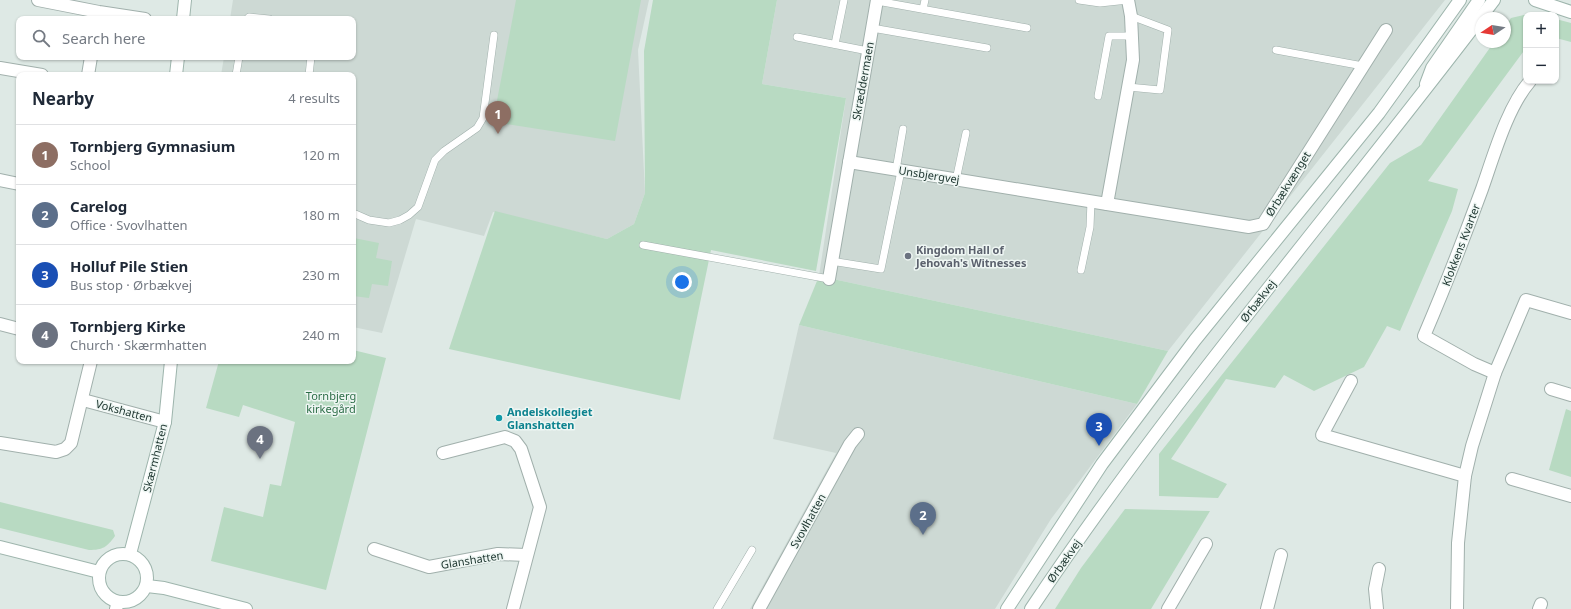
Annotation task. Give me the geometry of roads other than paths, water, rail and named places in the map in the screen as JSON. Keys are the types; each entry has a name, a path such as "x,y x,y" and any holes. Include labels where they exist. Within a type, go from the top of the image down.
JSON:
{"street":[{"path":"38,0 98,15 110,16"},
{"path":"183,16 185,0"},
{"path":"1107,204 1133,60 1131,16 1128,0"},
{"name":"Ørbækvej","path":"1007,609 1102,464 1195,340 1379,113 1460,0"},
{"path":"1423,93 1432,68 1479,0"},
{"name":"Ørbækvej","path":"1031,609 1056,571 1150,440 1255,304 1423,93 1494,0"},
{"path":"1535,0 1571,12"},
{"name":"Skræddermaen","path":"849,162 877,1"},
{"name":"Ørbækvænget","path":"1107,204 1248,227 1263,224 1386,30"},
{"path":"88,72 90,60"},
{"path":"176,72 178,60"},
{"path":"0,68 24,72"},
{"name":"Klokkens Kvarter","path":"1495,372 1474,364 1424,336 1452,268 1504,128 1521,91 1527,84"},
{"path":"829,279 849,162"},
{"name":"Unsbjergvej","path":"849,162 1107,204"},
{"path":"0,180 16,183"},
{"path":"1457,609 1458,543 1465,476 1476,433 1495,372 1526,300 1571,313"},
{"path":"0,324 16,328"},
{"name":"Vokshatten","path":"0,443 56,452 65,449 71,443 83,400 90,364"},
{"name":"Skærmhatten","path":"130,554 164,422 171,364"},
{"path":"1351,381 1322,435 1465,476"},
{"path":"1551,389 1571,395"},
{"name":"Vokshatten","path":"83,400 164,422"},
{"name":"Svovlhatten","path":"759,609 850,444 858,434"},
{"path":"443,453 505,438 514,441 521,449 540,507 526,555 513,609"},
{"path":"1512,479 1571,496"},
{"path":"1168,609 1206,544"},
{"path":"0,547 100,572"},
{"name":"Glanshatten","path":"374,549 429,567 498,554 526,555"},
{"path":"120,553 130,554 139,558 145,566 148,576 147,586 135,599 117,605 102,591 99,582 100,572 104,563 111,557 120,553"},
{"path":"1267,609 1281,555"},
{"path":"1377,609 1375,589 1379,569"},
{"path":"147,586 164,588 246,609"}],"lane":[{"path":"835,44 844,0"},
{"path":"923,9 925,0"},
{"path":"1079,0 1100,3 1128,0"},
{"path":"877,1 1027,28"},
{"path":"1128,87 1160,90 1168,30 1131,16"},
{"path":"872,28 987,48"},
{"path":"356,214 369,220 389,223 404,217 418,208 435,160 444,151 477,128 483,118 494,35"},
{"path":"1098,96 1109,36 1132,36"},
{"path":"797,37 868,51"},
{"path":"1276,50 1363,66"},
{"path":"236,72 238,60"},
{"path":"310,72 312,60"},
{"path":"831,261 881,269 899,170 903,129"},
{"path":"956,180 966,133"},
{"path":"1081,270 1090,227 1091,201"},
{"path":"643,245 829,279"},
{"path":"717,609 752,550"}],"place":[{"name":"Tornbjerg Gymnasium","path":"498,134"},
{"name":"Kingdom Hall of Jehovah's Witnesses","path":"908,256"},
{"name":"Andelskollegiet Glanshatten","path":"499,418"},
{"name":"Holluf Pile Stien","path":"1099,446"},
{"name":"Tornbjerg Kirke","path":"260,459"},
{"name":"Carelog","path":"923,535"}],"park label":[{"name":"Tornbjerg kirkegård","path":"331,402"}]}
